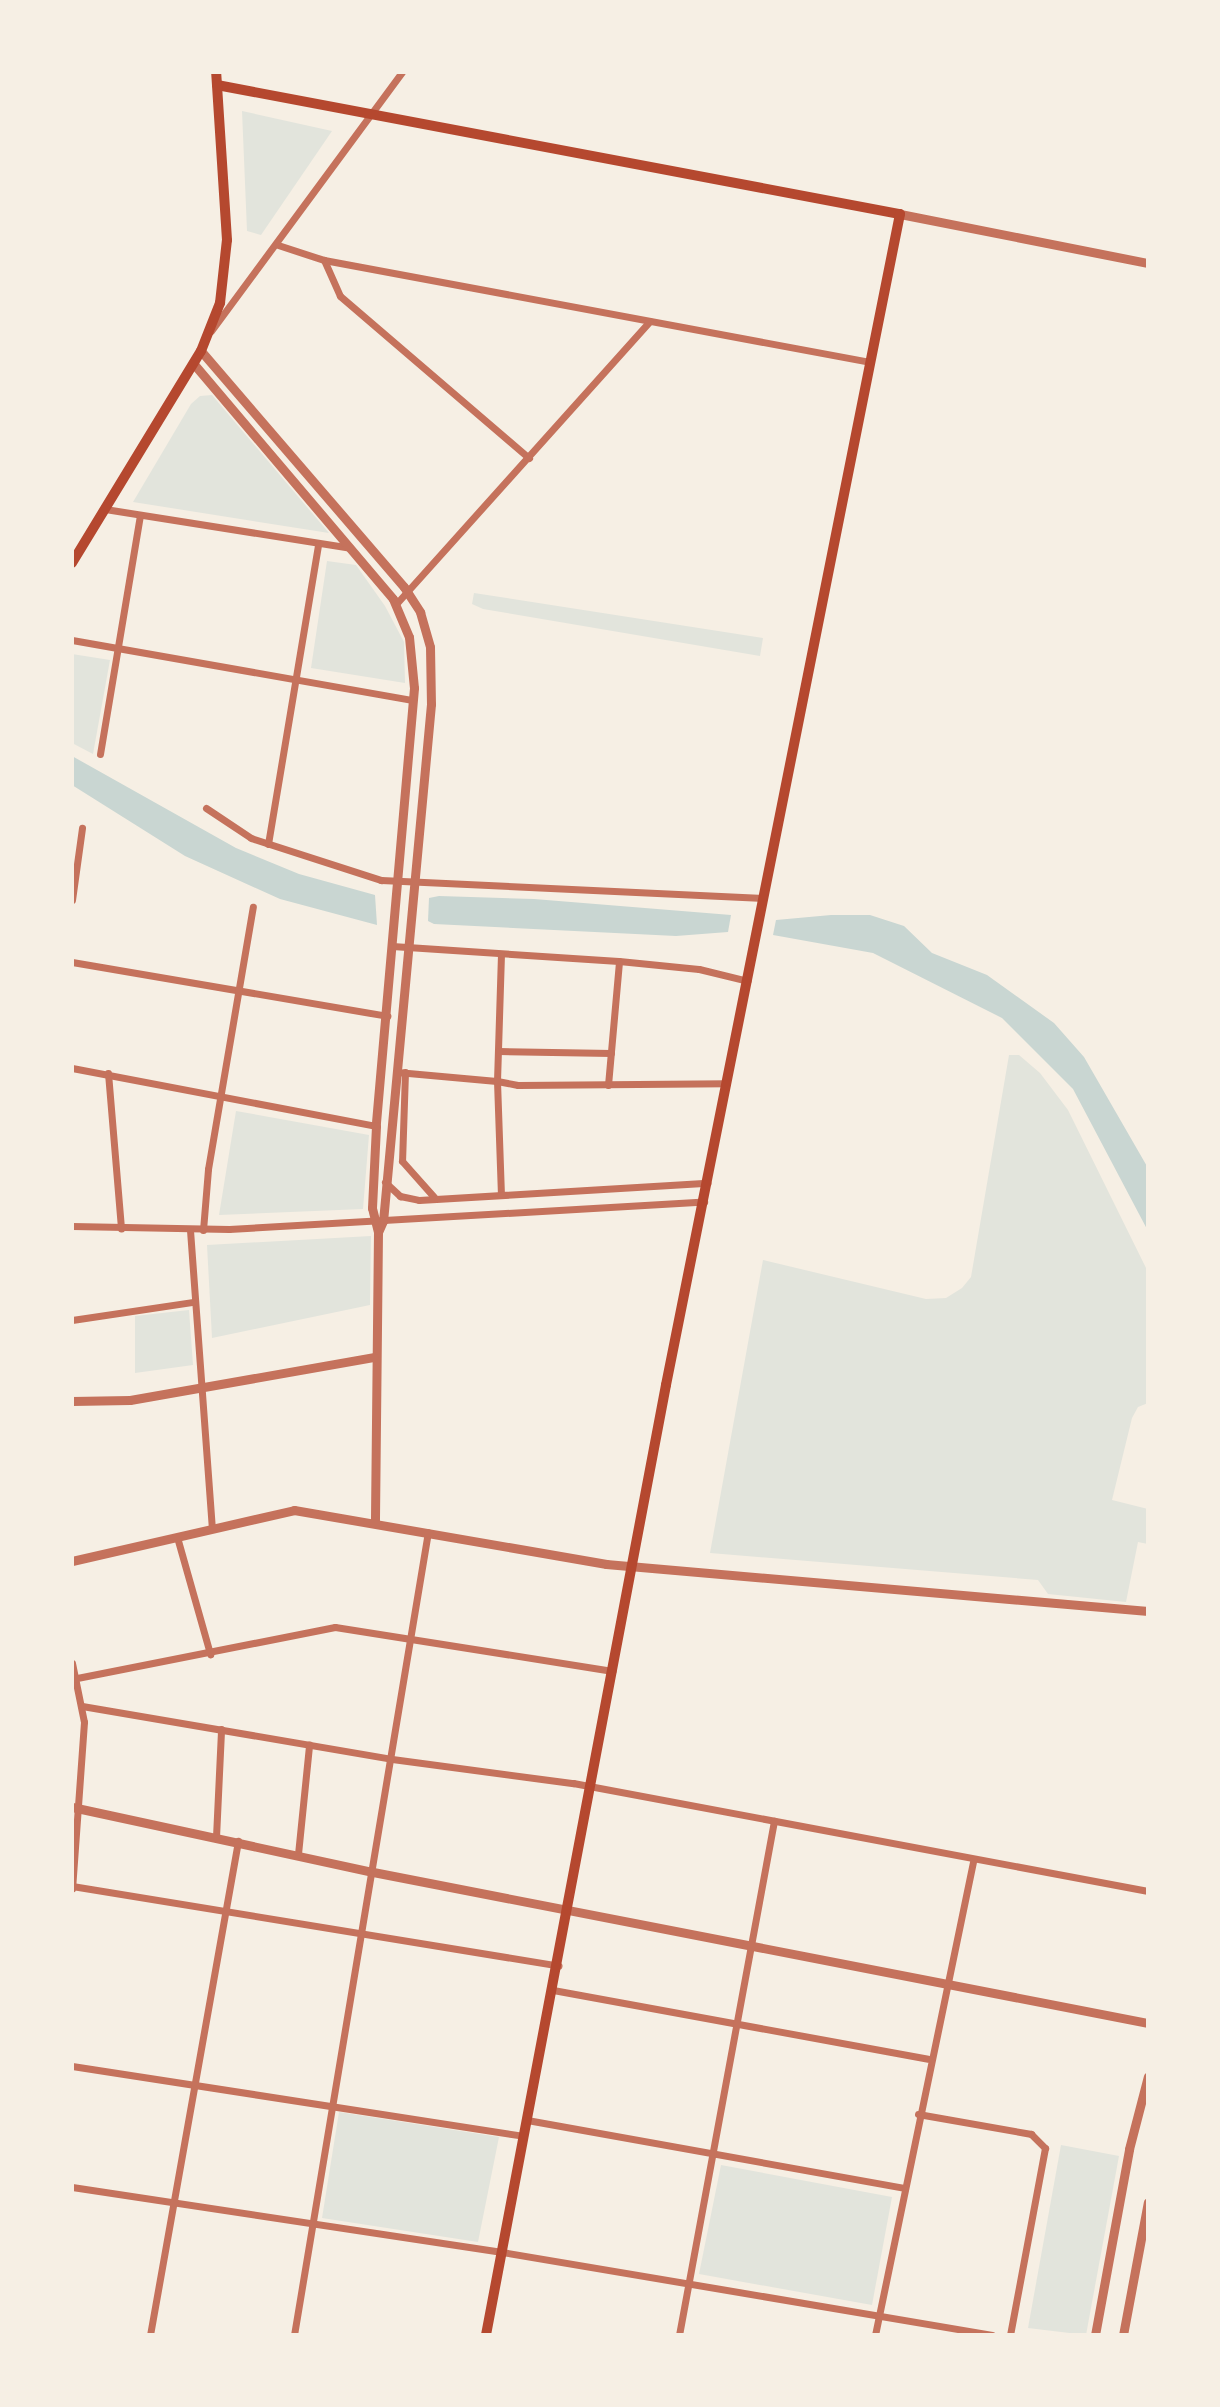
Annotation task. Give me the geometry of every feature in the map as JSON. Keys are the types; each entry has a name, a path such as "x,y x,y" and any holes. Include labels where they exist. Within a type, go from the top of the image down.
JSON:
{"main road":[{"path":"72,563 201,351 220,303 226,262 216,72"},
{"path":"217,85 900,214 768,898 727,1083 632,1566 593,1787 486,2335"}],"street":[{"path":"207,335 278,245 402,72"},
{"path":"900,214 1148,263"},
{"path":"278,245 324,260 870,362"},
{"path":"324,260 340,296 529,458"},
{"path":"396,604 650,321"},
{"path":"201,351 407,592 423,621 432,667 401,1072 402,1161 434,1197"},
{"path":"193,363 352,548 396,604 412,652 413,700 376,1126 378,1232 373,1357 375,1522"},
{"path":"105,509 352,548"},
{"path":"100,754 140,515"},
{"path":"268,844 318,544"},
{"path":"72,640 413,700"},
{"path":"206,808 268,844 366,876 397,881 768,898"},
{"path":"72,900 82,828"},
{"path":"203,1230 220,1095 253,907"},
{"path":"392,946 699,969 750,982"},
{"path":"501,954 497,1081 501,1193"},
{"path":"608,1085 619,961"},
{"path":"72,962 387,1016"},
{"path":"499,1051 611,1053"},
{"path":"72,1068 376,1126"},
{"path":"401,1072 518,1085 727,1083"},
{"path":"378,1222 401,1072"},
{"path":"108,1073 121,1228"},
{"path":"385,1182 406,1198 707,1183"},
{"path":"72,1226 203,1230 704,1202"},
{"path":"190,1230 192,1302 212,1528"},
{"path":"72,1320 192,1302"},
{"path":"72,1401 121,1401 373,1357"},
{"path":"72,1561 290,1510 632,1566 1148,1611"},
{"path":"294,2335 310,2222 373,1872 428,1532"},
{"path":"177,1537 210,1654"},
{"path":"74,1679 335,1627 615,1671"},
{"path":"72,1663 82,1706 72,1887 558,1966"},
{"path":"82,1706 392,1759 593,1787 1148,1891"},
{"path":"216,1837 221,1729"},
{"path":"298,1854 309,1745"},
{"path":"76,1808 373,1872 1148,2023"},
{"path":"679,2335 774,1821"},
{"path":"150,2335 192,2085 238,1841"},
{"path":"875,2335 928,2059 948,1985 974,1859"},
{"path":"553,1990 928,2059"},
{"path":"72,2066 524,2136"},
{"path":"1095,2335 1148,2076"},
{"path":"918,2114 1031,2134 1045,2148 1010,2335"},
{"path":"527,2120 904,2188"},
{"path":"72,2187 502,2252 992,2335"},
{"path":"1123,2335 1148,2202"}],"shaded area":[{"path":"242,111 332,131 261,235 247,231"},
{"path":"212,395 329,533 133,502 191,404 200,396"},
{"path":"327,561 356,565 385,606 404,642 405,683 311,668"},
{"path":"474,593 763,638 760,656 483,609 472,604"},
{"path":"72,654 110,660 93,754 72,743"},
{"path":"72,756 236,848 299,874 375,895 377,925 280,899 185,856 72,785"},
{"path":"429,898 534,899 731,915 728,932 676,936 434,924 428,921"},
{"path":"870,915 904,926 932,953 987,975 1054,1023 1084,1057 1148,1168 1148,1231 1073,1089 1002,1018 873,953 773,935 776,920"},
{"path":"1009,1055 1019,1055 1040,1073 1068,1110 1148,1272 1148,1403 1138,1407 1132,1418 1112,1500 1148,1509 1148,1544 1138,1542 1126,1602 1048,1594 1038,1580 710,1553 763,1260 926,1299 946,1298 962,1288 971,1277"},
{"path":"236,1111 369,1135 363,1209 219,1215"},
{"path":"371,1236 370,1305 212,1338 207,1245"},
{"path":"189,1310 193,1365 135,1373 135,1316"},
{"path":"339,2112 499,2137 478,2242 322,2218"},
{"path":"1061,2145 1119,2156 1086,2335 1028,2328"},
{"path":"721,2165 892,2197 872,2305 699,2274"}]}
